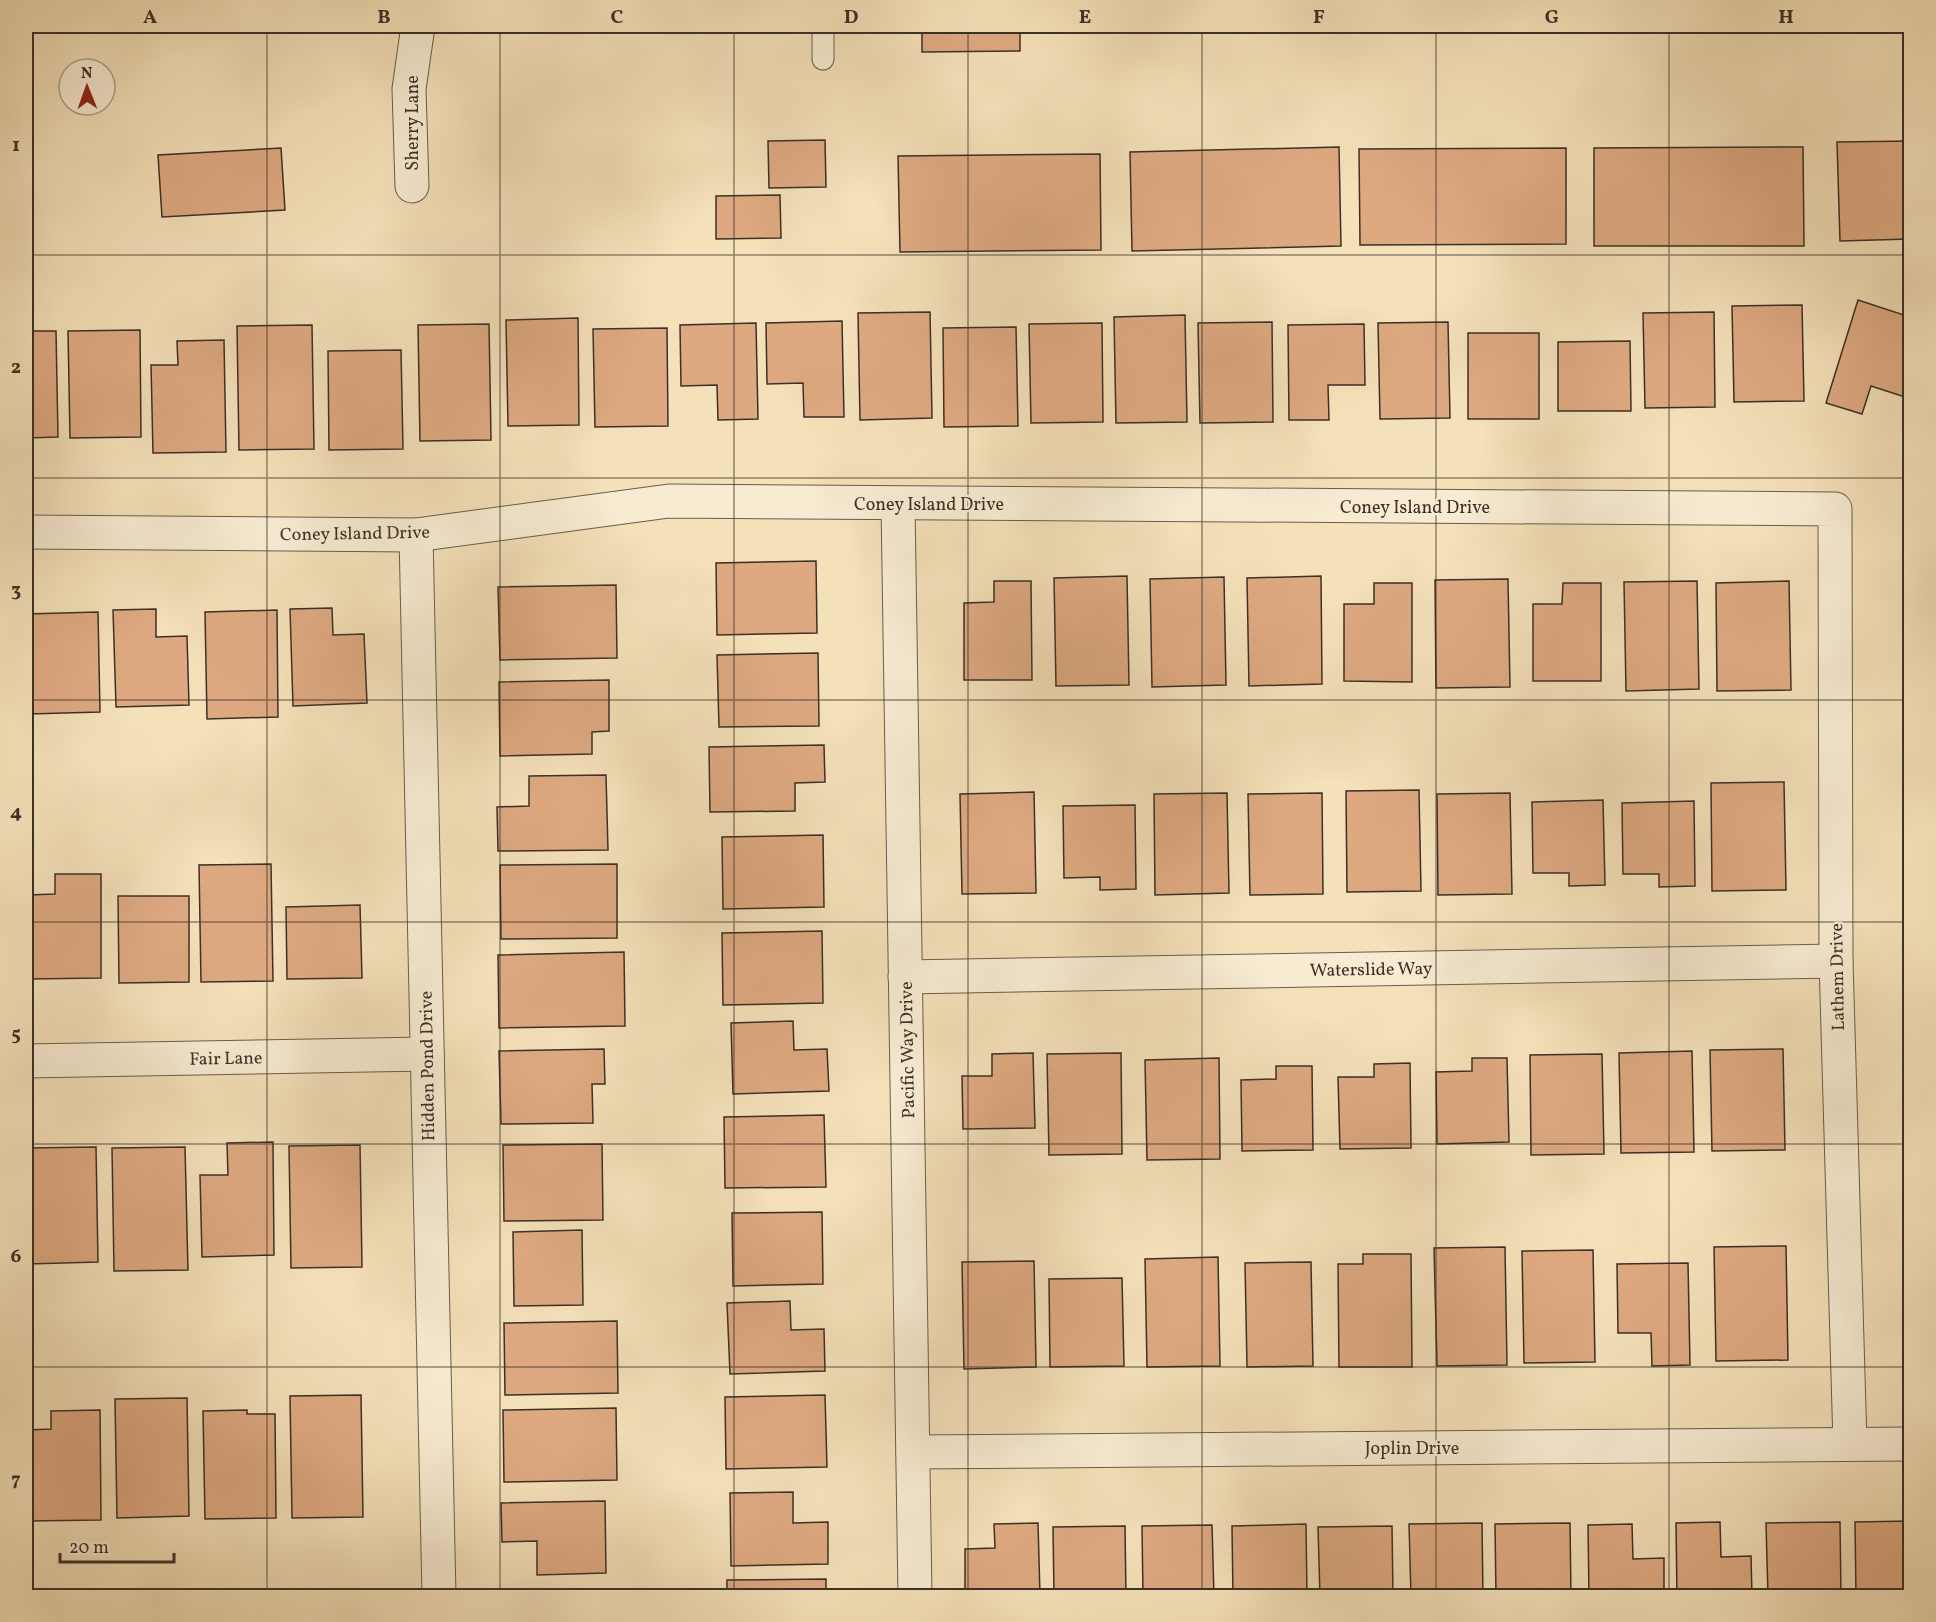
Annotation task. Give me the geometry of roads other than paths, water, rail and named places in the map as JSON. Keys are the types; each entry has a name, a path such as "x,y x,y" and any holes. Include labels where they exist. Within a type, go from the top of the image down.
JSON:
{"street":[{"name":"Sherry Lane","path":"412,186 409,89 418,26"},
{"name":"Coney Island Drive","path":"26,532 416,536 669,501 1835,509"},
{"name":"Pacific Way Drive","path":"898,504 915,1596"},
{"name":"Lathem Drive","path":"1835,509 1836,961 1850,1444"},
{"name":"Hidden Pond Drive","path":"416,536 439,1596"},
{"name":"Waterslide Way","path":"905,977 1836,961"},
{"name":"Fair Lane","path":"26,1061 427,1054"},
{"name":"Joplin Drive","path":"913,1452 1911,1444"}],"lane":[{"path":"823,26 823,59"}]}
